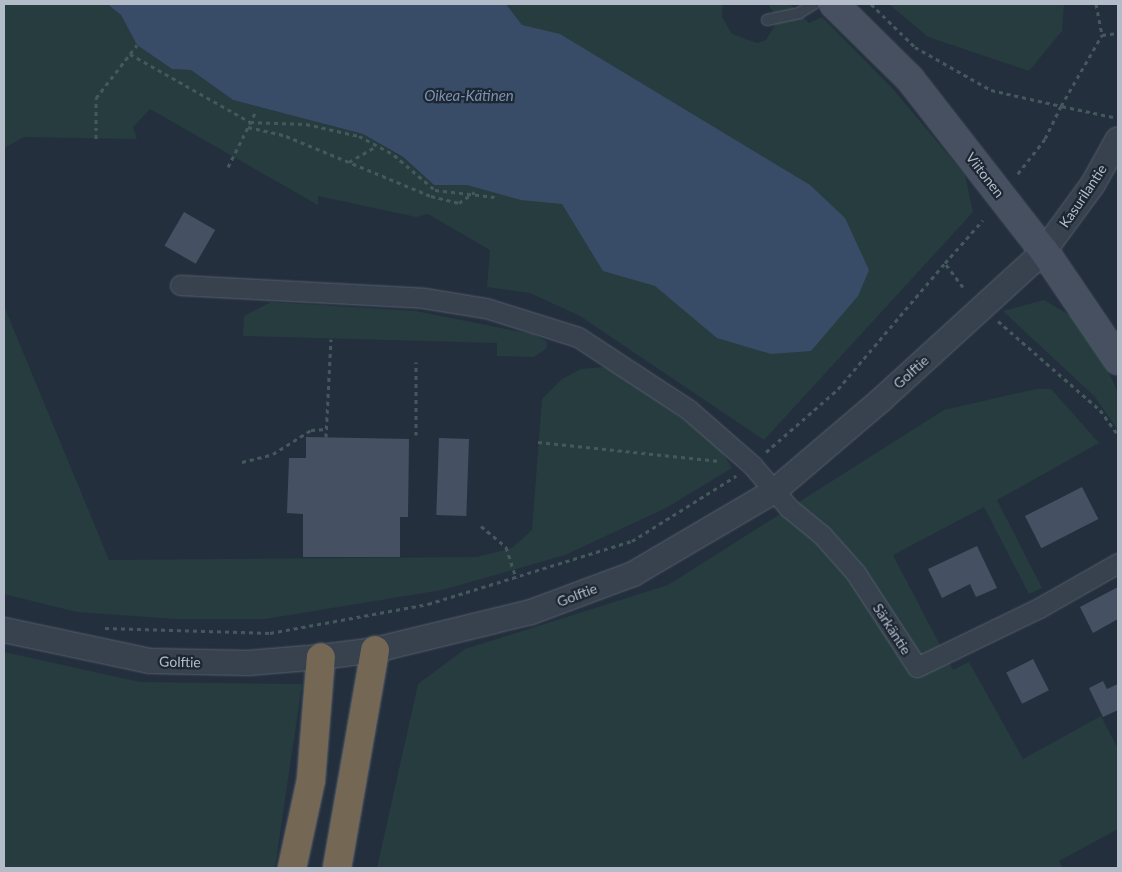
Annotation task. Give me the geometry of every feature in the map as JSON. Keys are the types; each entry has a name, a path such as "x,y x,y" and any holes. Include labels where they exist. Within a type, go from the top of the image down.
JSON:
{"highway":[{"path":"337,868 375,650"},
{"path":"292,868 312,780 321,658"}],"main road":[{"name":"Viitonen","path":"834,4 910,79 1044,251 1118,360"}],"street":[{"name":"Kasurilantie","path":"1044,251 1093,184 1118,139"},
{"name":"Golftie","path":"4,630 150,661 248,663 321,658 375,650 531,612 633,574 772,492 1044,251"},
{"path":"180,285 424,298 540,323 578,337 615,359 689,410 752,465 772,492"},
{"name":"Särkäntie","path":"772,492 855,572 917,667 1039,608 1118,563"}],"lane":[{"path":"767,20 799,13 814,4"}],"path":[{"path":"871,4 916,47 991,90 1118,118"},
{"path":"1014,179 1045,139 1061,106 1102,35 1096,4"},
{"path":"1102,35 1118,33"},
{"path":"96,139 96,98 137,45"},
{"path":"130,54 250,122 306,124 359,136 378,146 435,190 476,192 495,197"},
{"path":"228,167 256,111"},
{"path":"248,127 286,136 408,188 459,203 476,192"},
{"path":"349,162 378,146"},
{"path":"99,627 270,633 428,604 632,541 752,465 838,389 983,220"},
{"path":"945,263 963,287"},
{"path":"998,321 1100,410 1118,435"},
{"path":"326,437 328,428 331,339"},
{"path":"416,362 416,434"},
{"path":"242,462 273,454 311,430 328,428"},
{"path":"538,442 752,465"},
{"path":"481,526 506,547 516,578"}],"green space":[{"path":"4,4 107,4 121,15 137,45 172,69 191,70 233,100 363,134 403,158 434,185 522,26 506,4 723,4 722,17 732,34 757,43 766,40 778,20 768,4 790,4 809,23 822,17 893,89 965,175 973,212 764,440 580,316 530,293 487,287 490,250 428,214 416,217 318,196 318,205 150,109 133,127 137,139 24,137 4,148"},
{"path":"889,4 1064,4 1062,31 1029,71 928,37"},
{"path":"1044,300 1071,316 1099,351 1118,393 1118,430 1095,397 1003,311"},
{"path":"271,302 416,311 532,334 546,341 547,348 534,357 497,356 497,343 243,336 244,316"},
{"path":"4,306 109,560 477,557 512,548 532,530 542,399 562,379 581,369 604,367 622,376 717,443 732,468 666,508 565,555 442,590 265,619 175,619 77,612 4,594"},
{"path":"1036,389 1051,389 1099,443 997,500 1042,588 1029,594 984,507 893,555 953,670 969,662 1023,759 1101,716 1118,749 1118,829 1059,861 1063,868 377,868 418,684 465,649 668,585 944,410"},
{"path":"4,652 140,682 302,684 275,868 4,868"}],"water":[{"name":"Oikea-Kätinen","path":"107,4 506,4 522,25 560,34 810,185 845,218 869,270 858,296 811,351 771,354 717,338 655,286 603,271 562,204 521,200 467,185 434,185 403,157 363,134 233,100 191,70 172,69 137,45 121,15"}],"building":[{"path":"184,212 215,230 196,264 164,246"},
{"path":"306,437 409,439 408,517 400,517 400,557 303,557 303,514 287,513 289,458 306,458"},
{"path":"439,438 469,439 466,516 436,515"},
{"path":"1082,487 1098,519 1041,548 1025,516"},
{"path":"977,546 997,588 976,597 970,584 942,598 928,569"},
{"path":"1118,587 1118,619 1093,633 1080,607"},
{"path":"1033,659 1049,690 1022,704 1006,673"},
{"path":"1103,681 1107,689 1118,684 1118,710 1103,717 1089,688"}]}
